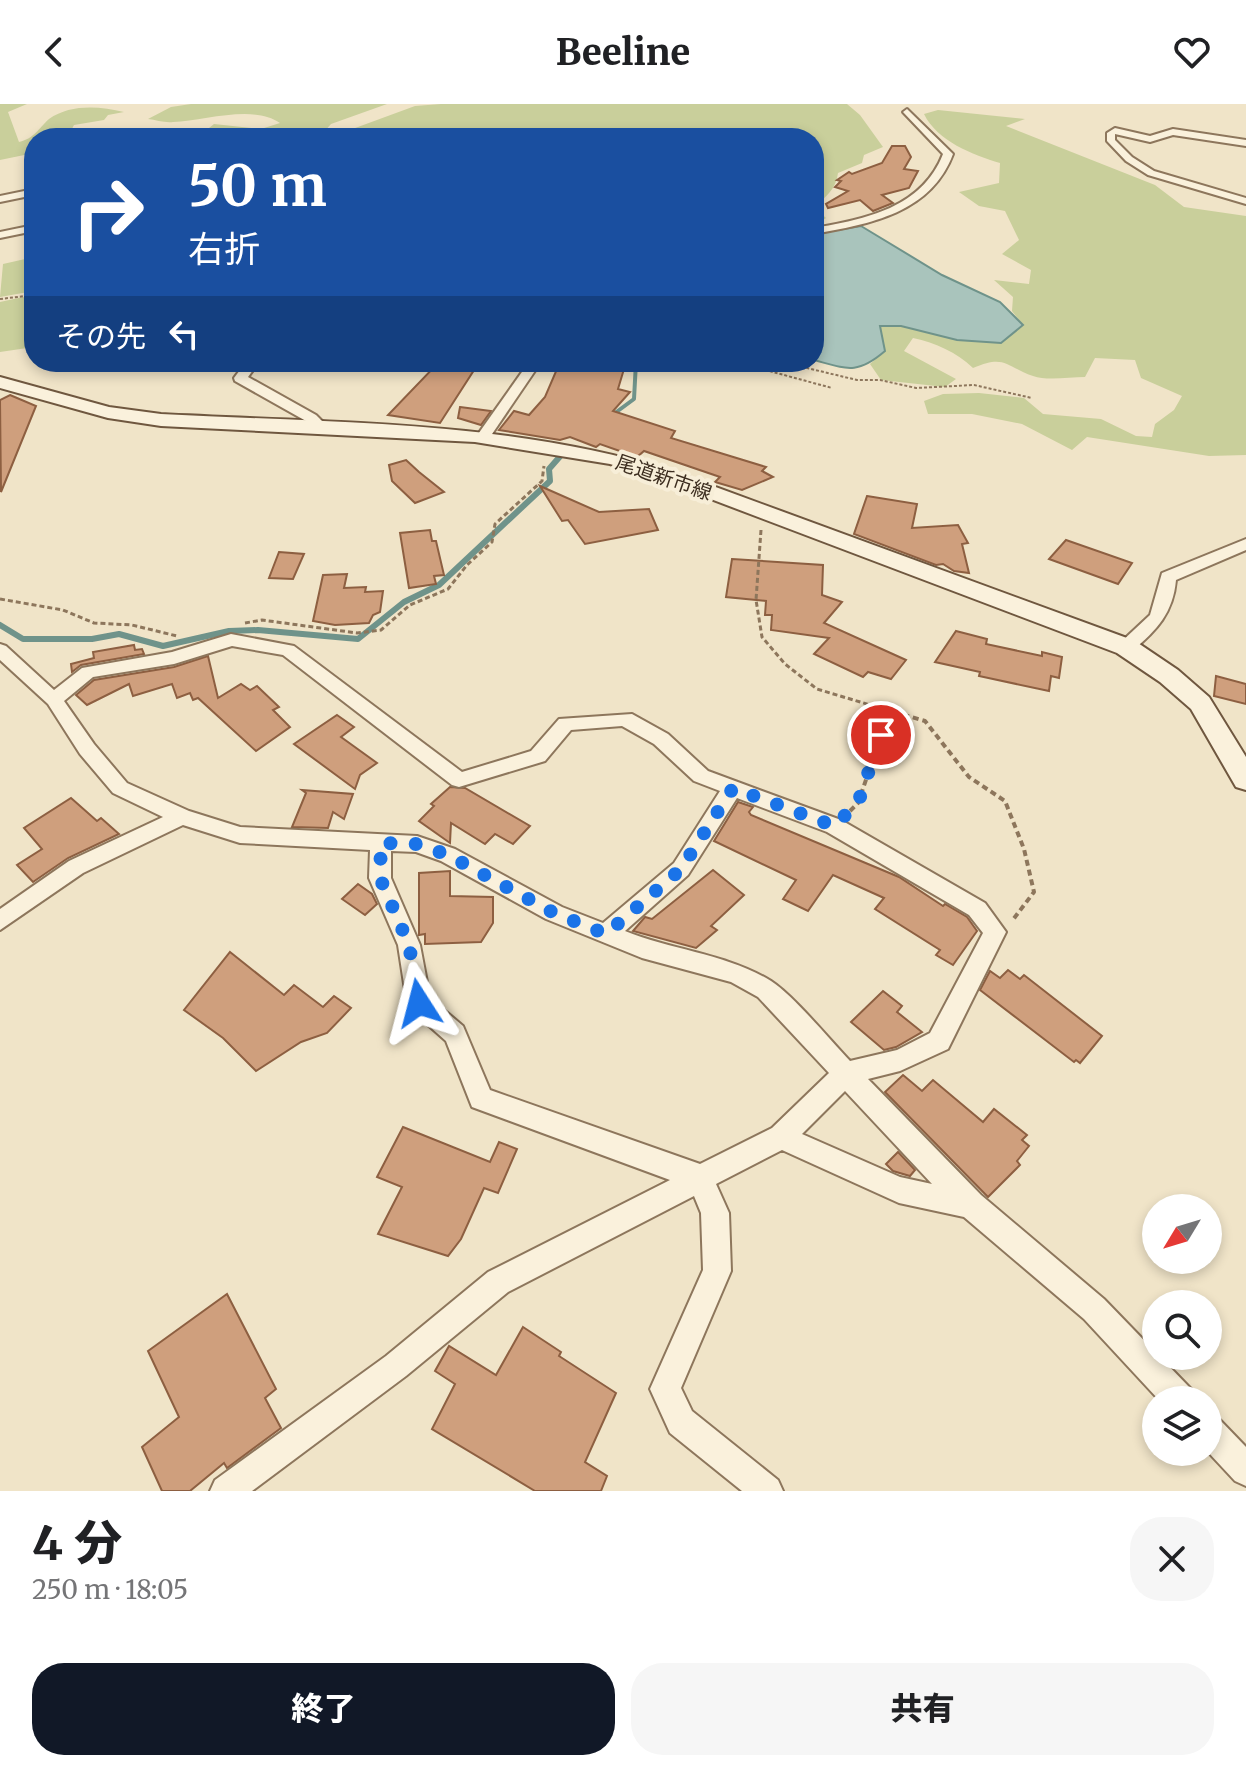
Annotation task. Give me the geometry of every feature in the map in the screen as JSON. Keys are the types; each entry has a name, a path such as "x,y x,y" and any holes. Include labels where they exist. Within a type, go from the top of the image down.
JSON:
{"main road":[{"name":"尾道新市線","path":"0,382 108,412 161,420 483,437 613,459 665,475 1126,647 1169,676 1200,703 1246,780"}],"street":[{"path":"824,229 904,206 925,193 948,154 907,112"},
{"path":"1246,143 1173,132 1150,139 1115,131 1111,133 1111,141 1129,160 1198,189 1246,201"},
{"path":"0,199 24,194"},
{"path":"0,235 24,230"},
{"path":"245,372 240,378 311,418 317,423 316,428"},
{"path":"483,437 528,372"},
{"path":"1126,647 1159,619 1167,603 1168,577 1246,544"},
{"path":"54,700 88,672 174,658 231,640 288,650 459,780 538,756 566,724 625,719 661,739 701,776 834,826 977,909 995,932 939,1041 900,1060 846,1073 781,1137 498,1282 396,1366 226,1491"},
{"path":"0,650 54,700 87,749 120,788 182,817 240,835 417,844 448,855 554,913 650,951 736,974 766,990 971,1205 1094,1309 1167,1386"},
{"path":"606,934 681,869 733,788"},
{"path":"0,921 76,867 182,817"},
{"path":"381,843 380,878 409,945 419,1003 455,1034 481,1099 699,1177 715,1213 717,1271 665,1389 681,1422 767,1491"},
{"path":"781,1137 899,1190 971,1205"},
{"path":"1222,1445 1246,1470"}],"path":[{"path":"0,299 24,296"},
{"path":"773,372 832,388"},
{"path":"824,372 916,388 974,385 1032,398"},
{"path":"234,625 262,620 357,633 381,630 410,605 448,589 467,565 492,542 495,524 542,481 544,464 556,448"},
{"path":"763,512 756,600 762,637 785,664 817,689 889,713 925,721 969,777 1005,801 1024,849 1034,892 1015,918 995,932"},
{"path":"0,599 63,610 94,623 132,625 178,636"},
{"path":"834,826 858,803 889,713"}],"green space":[{"path":"0,104 27,104 8,112 19,142 24,140 24,155 0,160"},
{"path":"191,104 387,104 331,124 328,128 264,128 280,123 269,117 242,114 170,122 148,119 171,107"},
{"path":"847,104 860,115 883,147 864,155 862,163 838,173 833,188 824,198 824,128 355,128 415,106"},
{"path":"105,108 124,112 108,115 104,120 74,125 72,128 41,128 57,114 75,109"},
{"path":"938,110 1025,119 1006,126 1155,185 1184,207 1246,216 1246,455 1209,456 1087,437 1072,450 1022,424 972,414 928,414 924,401 943,394 979,393 1024,398 1043,414 1101,419 1136,436 1152,437 1155,424 1174,410 1182,396 1141,378 1135,360 1095,358 1085,377 1045,378 999,362 973,368 945,349 913,338 904,351 956,379 945,387 881,380 870,364 885,351 879,326 901,326 957,340 1023,325 1012,311 1013,297 994,280 1029,284 1031,270 1002,254 1019,240 1005,211 979,206 959,192 999,183 1000,163 968,151 938,132 924,114"},
{"path":"214,124 252,128 209,128"},
{"path":"24,259 24,293 0,297 3,264"},
{"path":"24,298 24,348 0,352 0,302"}],"water":[{"path":"861,226 942,275 1000,302 1023,325 1001,343 957,340 901,326 880,326 885,351 875,359 851,368 824,362 824,232"}],"building":[{"path":"892,146 905,146 911,157 904,169 918,171 909,188 882,195 893,203 873,211 860,200 828,208 826,204 848,191 835,187 841,181 837,180 849,172 852,174 882,163"},
{"path":"429,372 473,372 440,423 388,415"},
{"path":"556,372 623,372 618,389 630,392 613,411 675,431 671,438 766,467 762,471 773,477 742,490 715,482 720,477 644,451 637,457 570,437 560,440 499,430 514,411 529,415 545,397"},
{"path":"10,395 36,406 1,492 0,400"},
{"path":"460,407 491,411 481,425 458,418"},
{"path":"406,460 444,492 415,503 392,481 389,465"},
{"path":"540,486 599,512 649,509 658,530 585,544 568,520 562,521"},
{"path":"867,496 917,504 912,528 958,525 968,543 962,544 969,573 954,571 943,564 936,565 854,534"},
{"path":"430,530 432,541 436,541 444,575 434,576 436,584 409,588 400,533"},
{"path":"1066,540 1132,563 1118,584 1049,559"},
{"path":"279,552 304,554 293,579 269,578"},
{"path":"732,559 823,565 822,595 842,602 824,623 906,660 891,679 868,672 863,677 814,654 829,638 771,630 772,615 765,615 766,601 726,597"},
{"path":"347,574 344,588 366,587 365,592 383,591 380,612 373,615 369,623 335,625 313,621 323,575"},
{"path":"956,631 987,639 986,644 1062,657 1059,678 1051,676 1049,691 979,676 980,672 935,662"},
{"path":"134,645 135,650 142,649 144,654 81,665 72,672 71,664 94,658 93,652"},
{"path":"208,656 218,698 241,684 250,690 257,686 279,707 273,710 290,727 256,751 198,698 193,700 190,693 177,698 172,684 133,696 129,684 87,705 76,695 94,680 174,667"},
{"path":"1216,676 1246,684 1246,704 1214,696"},
{"path":"337,715 354,727 341,737 377,763 360,775 355,789 294,744"},
{"path":"450,787 465,788 530,826 513,844 495,834 485,844 451,823 450,843 419,821 434,806 431,804"},
{"path":"302,790 353,794 344,819 333,812 328,828 292,827 306,793"},
{"path":"71,798 97,821 101,818 119,834 68,858 33,882 17,865 42,849 24,828"},
{"path":"738,802 753,807 749,812 751,815 899,877 943,906 945,904 967,917 977,931 953,965 936,955 940,950 875,909 884,898 833,875 808,911 783,899 796,880 714,841"},
{"path":"713,870 744,895 711,926 717,930 696,948 633,931 645,917 652,919"},
{"path":"450,871 450,896 493,897 493,923 481,942 425,944 425,934 419,935 419,873"},
{"path":"358,884 372,894 377,904 365,915 342,899"},
{"path":"230,952 284,995 294,985 323,1007 334,996 351,1008 327,1033 301,1042 256,1071 223,1038 184,1010"},
{"path":"1008,970 1020,979 1024,975 1102,1036 1080,1063 1074,1062 980,990 990,971 1000,978"},
{"path":"883,991 902,1006 897,1012 922,1032 896,1047 884,1050 851,1022"},
{"path":"903,1075 922,1091 933,1080 983,1122 994,1109 1027,1135 1022,1140 1029,1146 1017,1161 1020,1165 988,1197 885,1092"},
{"path":"403,1127 490,1162 499,1142 517,1149 498,1193 484,1188 461,1239 448,1256 378,1234 402,1187 377,1177"},
{"path":"898,1152 915,1170 910,1176 893,1171 886,1164"},
{"path":"227,1294 276,1389 265,1398 281,1428 227,1468 224,1463 190,1491 162,1491 142,1447 179,1417 148,1351"},
{"path":"523,1327 561,1352 559,1356 616,1393 585,1462 607,1476 601,1491 535,1491 432,1429 455,1384 435,1371 449,1346 496,1375"}],"waterway":[{"path":"611,416 634,399 635,372"},
{"path":"0,625 23,639 92,639 119,634 163,646 229,631 258,630 358,639 404,602 439,585 550,481 549,469 563,453"}],"route":[{"path":"419,1003 409,945 380,878 381,843 417,844 448,855 554,913 606,934 681,869 733,788 834,826 858,803 881,735"}]}
